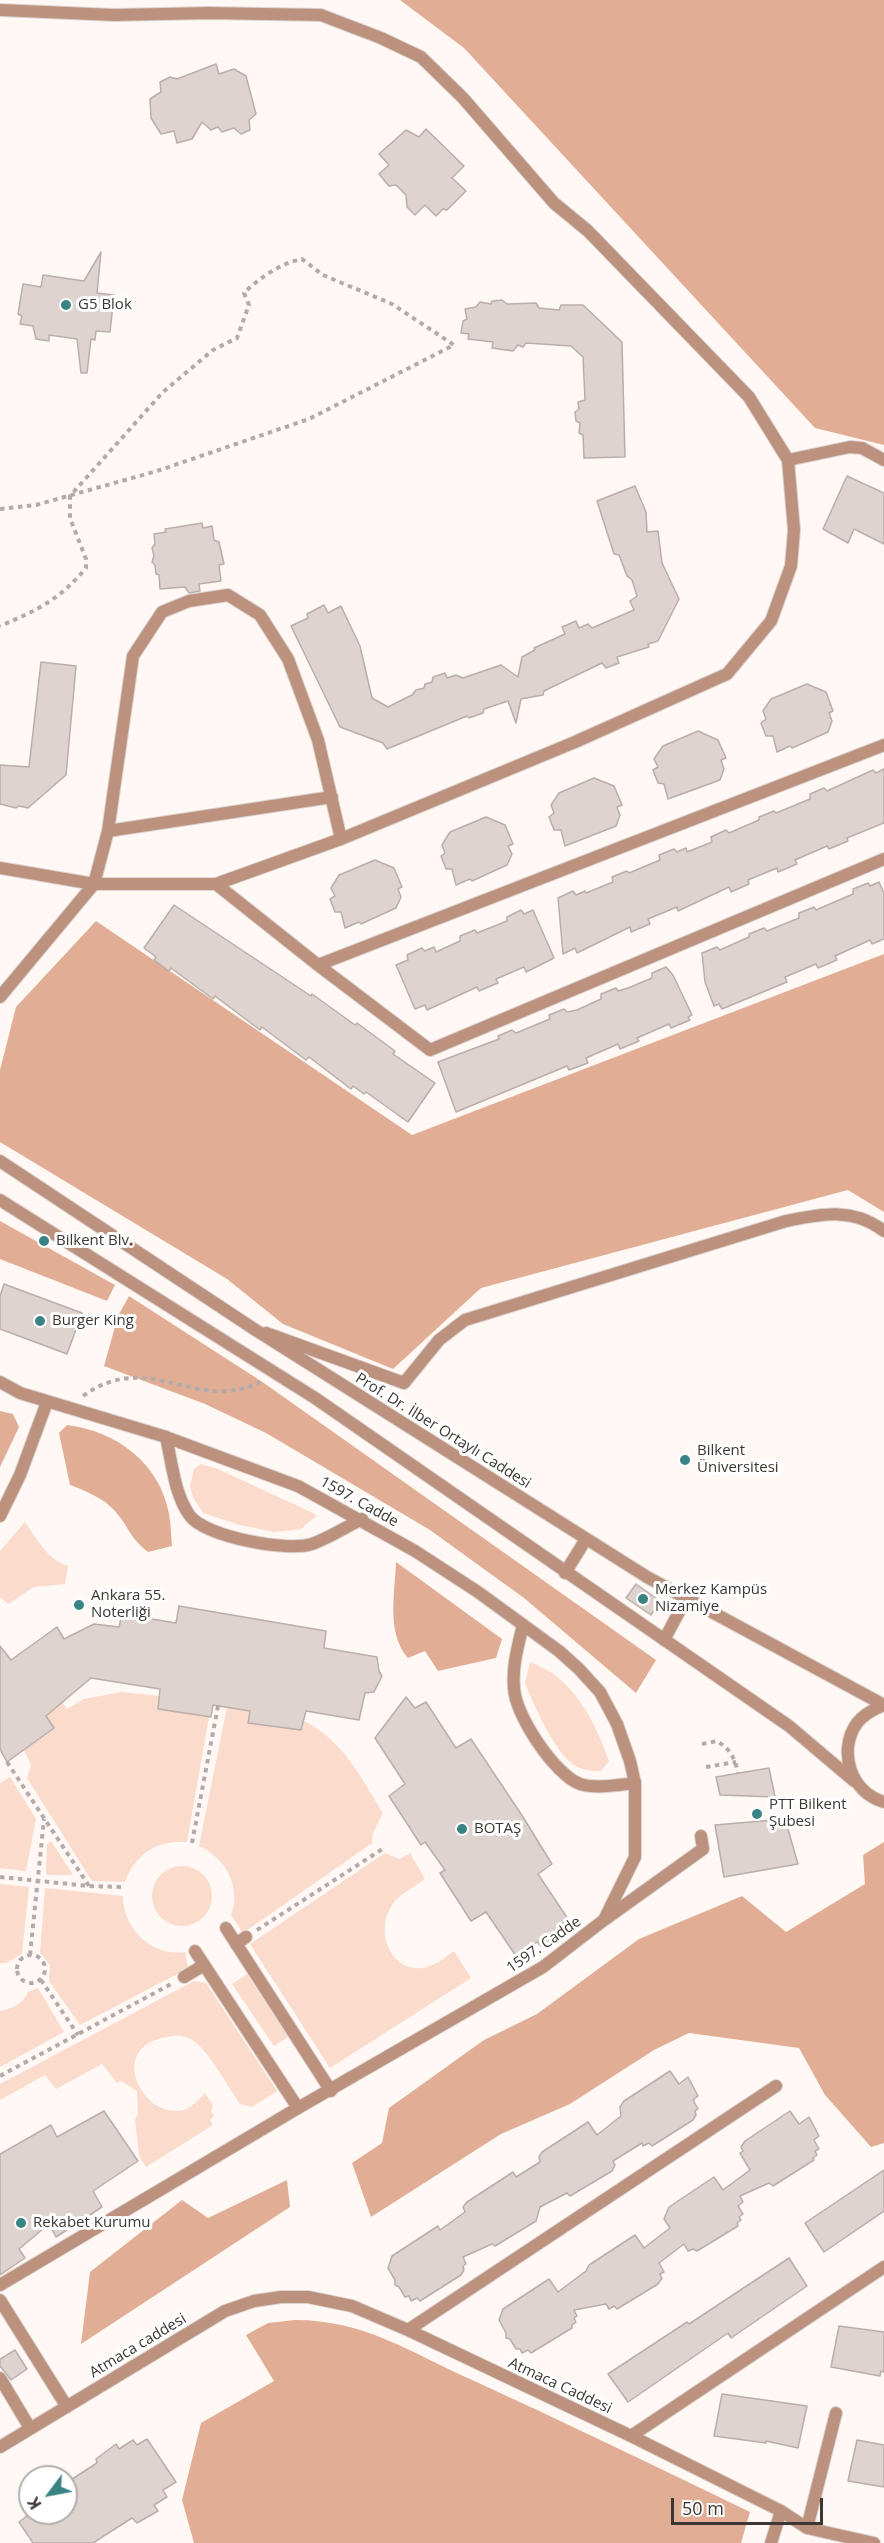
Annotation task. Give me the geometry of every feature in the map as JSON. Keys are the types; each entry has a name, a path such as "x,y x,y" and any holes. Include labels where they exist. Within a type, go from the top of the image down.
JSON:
{"street":[{"path":"0,10 114,15 209,13 321,15 381,38 421,57 463,98 554,202 588,231 749,397 788,460 794,530 791,566 771,621 727,674 575,742 341,839 216,884 94,884 0,868"},
{"path":"788,460 850,447 862,448 884,460"},
{"path":"0,997 94,884 108,831 133,656 162,612 189,601 228,595 260,615 288,659 318,740 341,839"},
{"path":"318,965 884,745"},
{"path":"108,831 332,797"},
{"path":"216,884 430,1050 884,859"},
{"name":"Prof. Dr. İlber Ortaylı Caddesi","path":"0,1161 254,1329 586,1539 686,1599 884,1705"},
{"path":"0,1200 276,1373 789,1726 855,1781 864,1792 884,1802"},
{"path":"254,1329 404,1383 439,1340 465,1320 786,1221 833,1212 871,1221 884,1231"},
{"name":"1597. Cadde","path":"0,1382 20,1393 166,1437 298,1486 415,1551 523,1625 572,1663 600,1692 616,1724 630,1761 635,1783 635,1857 604,1920 543,1967 331,2091 297,2108 0,2285"},
{"name":"1597. Cadde","path":"0,1391 20,1393"},
{"path":"0,1516 20,1475 47,1402"},
{"path":"166,1437 177,1487 186,1509 198,1524 261,1544 300,1547 314,1544 362,1520"},
{"path":"565,1573 586,1539"},
{"path":"664,1640 686,1599"},
{"path":"523,1625 515,1657 514,1692 530,1729 550,1759 568,1778 581,1784 594,1786 635,1783"},
{"name":"Prof. Dr. İlber Ortaylı Caddesi","path":"855,1781 848,1758 850,1735 858,1722 870,1711 884,1705"},
{"path":"604,1920 703,1849 701,1836"},
{"path":"226,1928 241,1941 331,2091"},
{"path":"195,1951 297,2108"},
{"path":"184,1977 204,1965"},
{"path":"408,2330 776,2086"},
{"path":"631,2436 884,2267"},
{"name":"Atmaca Caddesi","path":"225,2311 254,2301 308,2297 352,2306 408,2330 631,2436 782,2511 807,2528 874,2543"},
{"path":"0,2300 67,2407"},
{"name":"Atmaca caddesi","path":"0,2447 225,2311"},
{"path":"0,2378 30,2428"},
{"path":"807,2528 836,2413"},
{"path":"771,2543 782,2511"}],"path":[{"path":"0,509 36,505 70,496 157,471 309,419 454,345 392,304 323,275 302,259 290,261 244,293 249,305 237,338 213,350 163,393 70,496 70,518 86,559 86,568 67,589 52,601 0,626"},
{"path":"68,1407 91,1390 121,1378 173,1381 202,1390 227,1392 249,1387 276,1373"},
{"path":"192,1843 218,1706"},
{"path":"702,1744 717,1741 732,1753 738,1773"},
{"path":"7,1762 89,1886"},
{"path":"706,1767 736,1762"},
{"path":"30,1954 44,1818"},
{"path":"241,1941 384,1848"},
{"path":"0,1878 123,1887"},
{"path":"30,1954 38,1956 44,1962 45,1972 40,1980 32,1983 27,1982 18,1972 21,1959 30,1954"},
{"path":"0,2076 184,1977"},
{"path":"40,1980 78,2036"}],"shaded area":[{"path":"400,0 884,0 884,445 815,428 464,48"},
{"path":"96,921 412,1135 884,954 884,1212 848,1190 481,1288 393,1369 283,1324 227,1279 0,1142 0,1070 16,1007"},
{"path":"0,1221 115,1285 107,1301 0,1259"},
{"path":"129,1296 261,1381 656,1660 636,1693 524,1598 430,1530 266,1433 205,1404 104,1366 118,1316"},
{"path":"0,1411 13,1414 19,1427 0,1467"},
{"path":"67,1425 85,1428 118,1442 146,1465 164,1496 170,1518 172,1546 148,1552 137,1542 111,1507 94,1495 70,1485 59,1433"},
{"path":"201,1464 218,1469 317,1515 301,1529 274,1532 240,1525 203,1513 194,1499 190,1486 194,1469"},
{"path":"25,1522 49,1554 68,1566 65,1584 34,1587 8,1604 0,1597 0,1551"},
{"path":"396,1562 502,1639 496,1658 438,1671 425,1651 408,1658 401,1648 394,1625"},
{"path":"530,1662 559,1678 580,1702 597,1730 609,1761 601,1771 577,1767 563,1755 550,1736 525,1683"},
{"path":"121,1692 159,1696 159,1709 209,1717 187,1842 166,1843 149,1851 135,1864 125,1882 92,1881 27,1778 31,1765 24,1750 54,1728 40,1709 62,1702 67,1709 84,1699"},
{"path":"227,1707 250,1711 248,1723 301,1730 304,1721 318,1729 330,1738 350,1761 383,1813 373,1833 372,1843 243,1933 231,1915 234,1894 229,1874 217,1858 199,1846"},
{"path":"10,1777 36,1819 26,1871 0,1868 0,1783"},
{"path":"51,1841 73,1875 46,1875 47,1844"},
{"path":"884,1842 884,2143 871,2147 825,2095 799,2048 689,2033 654,2050 570,2104 501,2134 371,2217 352,2163 382,2143 389,2108 484,2040 537,2014 639,1939 742,1896 786,1932 865,1884 863,1855"},
{"path":"385,1853 400,1859 410,1853 425,1879 398,1898 388,1914 385,1927 386,1940 391,1952 398,1961 409,1967 421,1968 438,1963 454,1951 471,1978 330,2068 250,1944"},
{"path":"182,1866 203,1875 212,1896 203,1917 182,1926 161,1917 152,1896 161,1875"},
{"path":"0,1884 29,1887 22,1954 6,1963 0,1963"},
{"path":"45,1888 123,1896 124,1908 134,1930 151,1945 161,1950 185,1952 188,1967 80,2025 49,1981 50,1965 40,1953"},
{"path":"247,1974 288,2037 274,2046 232,1984"},
{"path":"194,1981 206,1983 277,2091 252,2107 240,2104 210,2059 189,2038 168,2037 145,2045 137,2057 134,2070 138,2084 146,2097 158,2106 172,2111 187,2109 205,2093 213,2106 211,2111 214,2116 210,2120 213,2125 146,2167 139,2156 135,2119 138,2114 137,2091 121,2081 117,2083 102,2064 56,2089 45,2075 0,2100 0,2084"},
{"path":"38,1988 64,2032 0,2067 0,2011 17,2005 28,1992"},
{"path":"287,2180 290,2207 81,2344 90,2272 182,2200 208,2218"},
{"path":"295,2320 343,2325 386,2339 750,2512 741,2543 194,2543 182,2500 201,2423 274,2381 246,2335 268,2323"}],"building":[{"path":"216,64 219,74 234,69 246,76 256,114 249,120 250,130 241,134 234,128 222,132 218,127 211,130 202,122 192,139 177,143 174,131 161,134 151,118 150,99 161,92 160,82 170,77 177,79"},
{"path":"426,129 464,166 452,178 466,191 447,210 443,209 436,216 425,205 415,215 407,207 406,195 396,185 389,186 379,174 389,165 379,154 406,130 419,137"},
{"name":"G5 Blok","path":"101,252 97,293 114,295 110,332 96,331 95,340 91,339 87,373 81,373 77,339 49,335 49,341 36,339 33,326 20,324 22,316 18,314 23,284 41,287 43,275 84,281"},
{"path":"502,300 507,304 536,303 539,308 559,310 561,305 583,305 622,342 625,457 584,458 583,435 579,433 580,423 576,421 575,412 579,409 578,402 585,400 583,357 571,346 526,343 523,347 518,345 513,351 492,348 493,342 468,339 469,334 461,333 463,321 467,319 465,309 476,307 480,302 491,304 492,301"},
{"path":"847,476 884,493 884,544 854,529 848,543 823,529"},
{"path":"635,486 646,512 647,532 658,531 662,563 679,599 658,641 648,644 649,647 617,657 619,663 606,668 602,663 544,691 543,695 521,699 516,723 508,701 484,709 483,713 469,718 467,716 387,749 383,743 340,727 291,626 308,618 307,614 324,605 328,613 341,606 360,646 372,698 388,707 412,695 416,690 424,688 425,684 432,682 433,677 445,673 447,678 456,675 463,678 501,665 518,677 522,657 535,650 534,648 565,634 562,627 576,621 579,628 588,624 592,628 634,610 630,601 637,596 632,580 627,576 619,555 614,554 597,501"},
{"path":"202,523 203,528 212,526 214,540 219,542 224,564 219,565 221,581 199,584 200,591 189,593 185,587 160,589 159,575 156,574 155,565 152,562 154,534 166,532 165,529"},
{"path":"41,662 76,666 66,775 28,808 19,806 16,808 0,804 0,765 29,767"},
{"path":"807,684 826,692 833,711 829,713 832,721 828,732 777,752 773,736 766,736 761,723 766,719 763,711 771,699"},
{"path":"698,731 718,740 726,758 721,760 724,769 720,780 668,799 664,784 658,783 653,770 658,767 654,759 663,746"},
{"path":"884,769 884,823 847,838 848,841 829,849 827,846 795,860 797,864 778,872 777,868 748,880 749,884 731,892 729,887 678,911 677,907 648,919 650,924 631,932 630,927 577,953 575,948 563,954 558,898 573,891 576,895 585,891 586,893 613,882 612,877 627,871 629,873 660,860 659,855 674,849 677,852 686,848 687,852 712,842 711,837 726,830 729,833 759,820 759,817 774,811 776,813 810,799 810,794 824,788 827,791 873,770 876,773"},
{"path":"594,778 614,786 622,805 617,807 620,815 616,826 565,846 561,830 554,830 549,817 554,813 551,805 559,793"},
{"path":"486,817 505,825 513,844 508,846 512,854 507,865 472,881 470,879 456,885 452,869 446,869 441,856 445,853 442,845 450,832"},
{"path":"375,860 394,868 402,887 398,889 401,897 396,908 361,924 359,922 345,928 341,912 335,912 330,899 335,896 331,888 339,875"},
{"path":"879,882 884,893 884,939 872,944 870,940 835,956 837,960 818,968 816,964 785,977 787,982 722,1009 719,1004 714,1006 705,982 702,953 717,947 720,950 749,937 749,934 764,928 767,931 799,918 799,913 814,907 816,910 853,894 853,889 868,883 870,886"},
{"path":"174,905 311,996 312,994 355,1025 357,1023 395,1051 393,1054 435,1083 408,1122 366,1092 364,1094 353,1086 351,1089 309,1057 306,1060 262,1027 260,1030 215,996 213,999 171,968 169,971 154,960 156,957 144,948"},
{"path":"521,910 524,914 533,910 554,958 526,972 524,967 496,979 498,983 479,991 477,987 427,1010 425,1005 415,1009 396,965 408,960 407,955 422,948 425,951 434,947 436,952 460,941 460,936 475,930 477,933 507,921 507,917"},
{"path":"666,967 673,975 692,1015 688,1017 690,1020 671,1028 669,1024 637,1038 639,1041 620,1049 618,1044 586,1058 588,1063 569,1070 567,1066 456,1112 438,1062 499,1039 498,1036 512,1030 516,1033 550,1019 549,1015 564,1009 567,1012 577,1010 601,999 601,994 616,988 618,991 628,988 652,978 652,973"},
{"name":"Burger King","path":"4,1284 82,1313 67,1354 0,1329 0,1296"},
{"name":"Merkez Kampüs Nizamiye","path":"636,1584 660,1601 651,1615 626,1598"},
{"path":"179,1606 326,1631 324,1648 377,1657 382,1676 374,1692 365,1693 359,1720 306,1711 301,1730 248,1723 250,1711 213,1705 211,1717 158,1709 160,1689 91,1678 46,1716 54,1728 7,1762 0,1749 0,1646 11,1660 57,1627 64,1639 94,1624 119,1627 122,1614 176,1623"},
{"path":"406,1697 415,1708 426,1702 456,1748 471,1739 523,1817 552,1864 538,1874 568,1919 558,1929 559,1940 541,1946 537,1942 516,1956 486,1912 471,1921 440,1873 445,1870 425,1842 421,1845 389,1796 405,1784 375,1738"},
{"path":"769,1768 775,1797 720,1795 716,1777"},
{"path":"785,1819 798,1864 724,1877 715,1825"},
{"path":"670,2071 679,2084 688,2077 698,2096 693,2100 698,2109 695,2111 696,2115 693,2120 652,2146 649,2143 643,2146 642,2143 613,2161 615,2165 612,2171 570,2196 567,2193 540,2207 536,2221 495,2246 492,2244 463,2257 466,2264 463,2266 464,2270 461,2275 420,2301 417,2298 411,2301 409,2296 405,2297 395,2285 395,2280 388,2268 392,2256 438,2226 440,2230 465,2212 463,2207 467,2202 513,2172 516,2177 540,2162 539,2157 542,2152 588,2122 597,2135 621,2116 620,2107 624,2101"},
{"path":"104,2111 138,2161 93,2191 102,2207 56,2237 49,2224 19,2249 25,2258 0,2275 0,2154 51,2125 57,2137"},
{"path":"790,2111 799,2124 809,2117 819,2136 814,2140 819,2149 815,2151 817,2155 813,2158 814,2160 773,2186 769,2183 740,2196 743,2202 738,2206 743,2214 739,2217 741,2220 737,2223 738,2226 697,2251 693,2249 688,2251 684,2244 659,2263 664,2272 660,2274 662,2278 658,2284 617,2309 614,2306 609,2309 606,2304 574,2310 577,2316 574,2318 576,2322 572,2328 531,2353 528,2350 522,2353 520,2349 516,2349 510,2339 506,2338 506,2333 499,2320 503,2309 549,2279 558,2292 586,2271 589,2265 635,2235 644,2248 670,2228 664,2219 669,2207 714,2177 723,2190 750,2170 740,2153 743,2151 741,2147 745,2141"},
{"path":"884,2170 884,2211 824,2252 805,2223"},
{"path":"789,2258 807,2286 731,2338 728,2333 628,2402 608,2374"},
{"path":"839,2326 884,2332 884,2372 881,2371 880,2376 831,2367"},
{"path":"15,2350 27,2369 11,2380 0,2366 0,2359"},
{"path":"722,2394 807,2406 798,2448 766,2441 766,2443 714,2436"},
{"path":"147,2439 176,2482 163,2490 167,2497 154,2505 158,2511 137,2523 132,2518 93,2543 33,2543 21,2525 78,2525 78,2475 97,2463 96,2459 116,2444 119,2449 133,2440 137,2445"},
{"path":"857,2440 884,2445 884,2487 848,2481"}],"place":[{"name":"G5 Blok","path":"66,305"},
{"name":"Bilkent Blv.","path":"44,1241"},
{"name":"Burger King","path":"40,1321"},
{"name":"Bilkent Üniversitesi","path":"685,1460"},
{"name":"Merkez Kampüs Nizamiye","path":"643,1599"},
{"name":"Ankara 55. Noterliği","path":"79,1605"},
{"name":"PTT Bilkent Şubesi","path":"757,1814"},
{"name":"BOTAŞ","path":"462,1829"},
{"name":"Rekabet Kurumu","path":"21,2223"}]}
